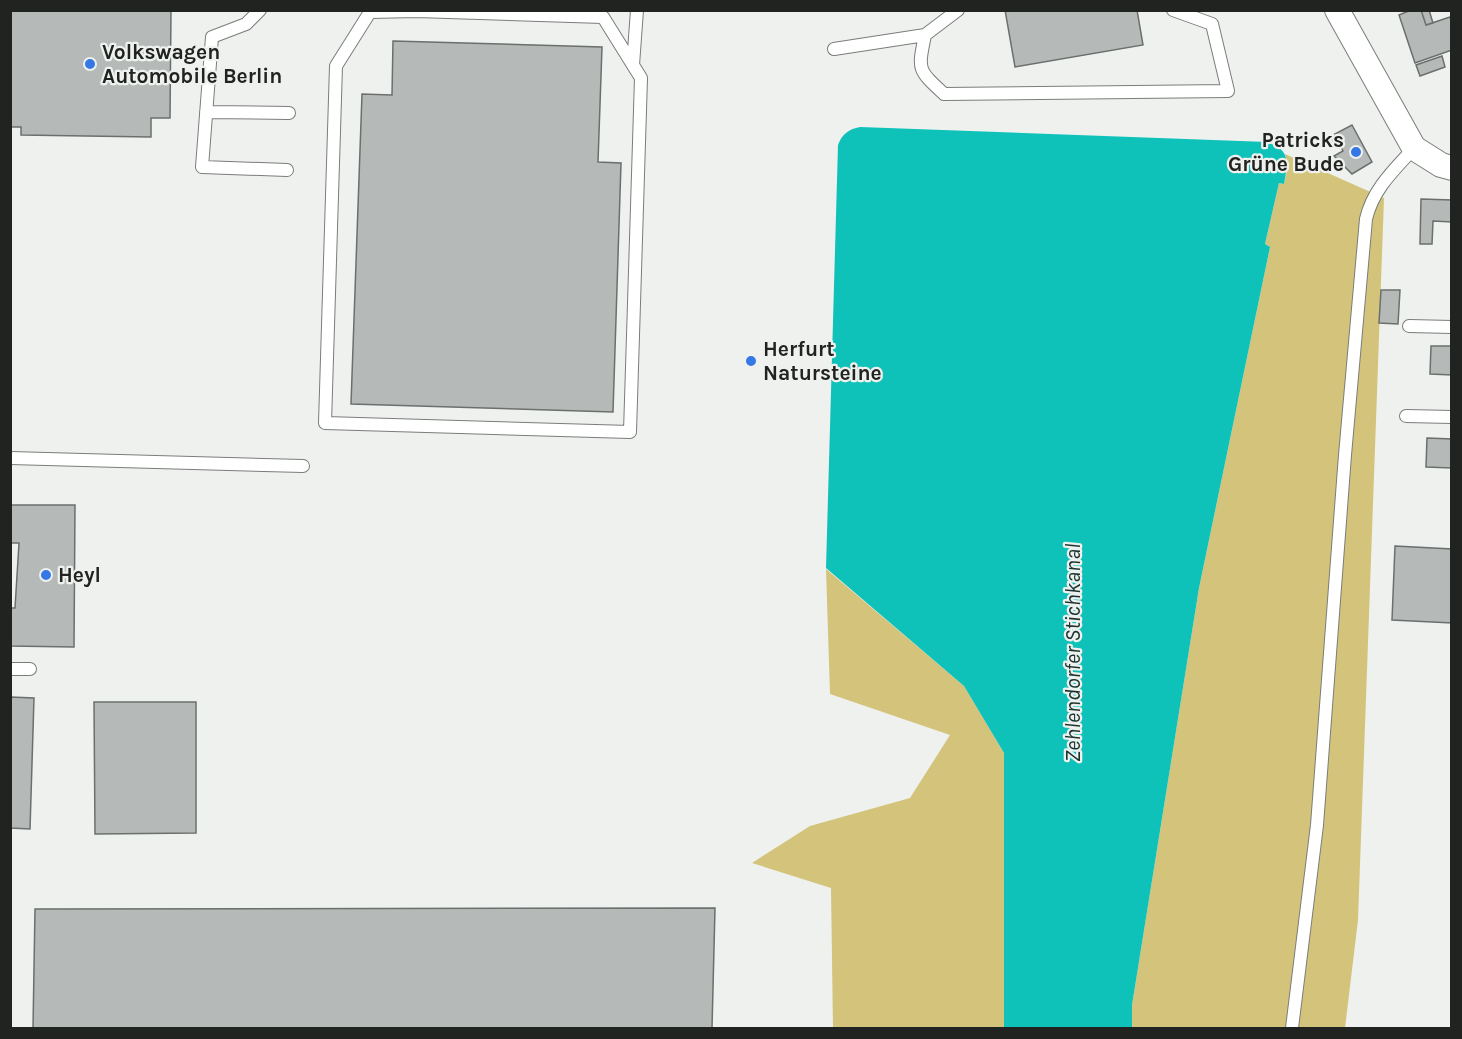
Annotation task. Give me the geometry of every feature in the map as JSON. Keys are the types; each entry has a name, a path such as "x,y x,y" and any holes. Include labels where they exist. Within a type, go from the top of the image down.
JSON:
{"street":[{"path":"1337,10 1414,148 1441,165 1452,168"}],"lane":[{"path":"260,10 246,24 212,37 202,167 287,170"},
{"path":"633,65 637,10"},
{"path":"834,49 925,35 958,10"},
{"path":"925,35 920,64 925,77 944,94 1228,91 1212,24 1173,10"},
{"path":"370,12 531,13 603,17 633,65 641,78 630,432 325,423 336,66 370,12"},
{"path":"206,112 289,113"},
{"path":"1292,1029 1317,825 1346,444 1366,219 1369,207 1382,183 1414,148"},
{"path":"1409,326 1452,327"},
{"path":"1406,416 1452,417"},
{"path":"10,458 303,466"},
{"path":"10,669 30,669"}],"shaded area":[{"path":"1285,154 1384,198 1358,920 1345,1028 1132,1028 1132,1005 1199,588 1270,247 1265,244 1279,183 1284,184 1288,166"},
{"path":"826,569 964,686 1004,753 1004,1028 833,1028 831,888 752,863 810,826 910,798 950,735 830,694"}],"water":[{"name":"Zehlendorfer Stichkanal","path":"860,127 1267,142 1280,149 1286,158 1284,184 1279,183 1265,244 1270,247 1199,588 1132,1005 1132,1028 1004,1028 1004,753 964,686 826,568 838,145 846,133"}],"building":[{"name":"Volkswagen Automobile Berlin","path":"10,10 171,10 170,118 151,118 151,137 21,135 21,127 10,127"},
{"path":"1005,10 1137,10 1143,45 1015,67"},
{"path":"1411,10 1421,10 1426,25 1450,17 1452,50 1415,63 1399,15"},
{"path":"1421,10 1429,10 1433,23 1426,25"},
{"path":"393,41 602,47 598,162 621,163 613,412 351,404 362,94 392,95"},
{"path":"1442,56 1445,67 1420,76 1416,65"},
{"path":"1352,125 1372,162 1352,174 1334,156 1343,151 1340,145 1336,147 1331,136"},
{"path":"1421,199 1452,200 1452,222 1433,221 1432,244 1420,244"},
{"path":"1381,290 1400,290 1398,324 1379,323"},
{"path":"1431,346 1452,346 1452,375 1430,374"},
{"path":"1427,438 1452,439 1452,468 1426,467"},
{"name":"Heyl","path":"10,505 75,505 74,647 10,646 10,608 15,608 19,543 10,543"},
{"path":"1395,546 1452,549 1452,623 1392,620"},
{"path":"10,697 34,698 30,829 10,828"},
{"path":"94,702 196,702 196,833 95,834"},
{"path":"715,908 712,1028 33,1028 35,909"}],"place":[{"name":"Volkswagen Automobile Berlin","path":"90,64"},
{"name":"Patricks Grüne Bude","path":"1356,152"},
{"name":"Herfurt Natursteine","path":"751,361"},
{"name":"Heyl","path":"46,575"}]}
